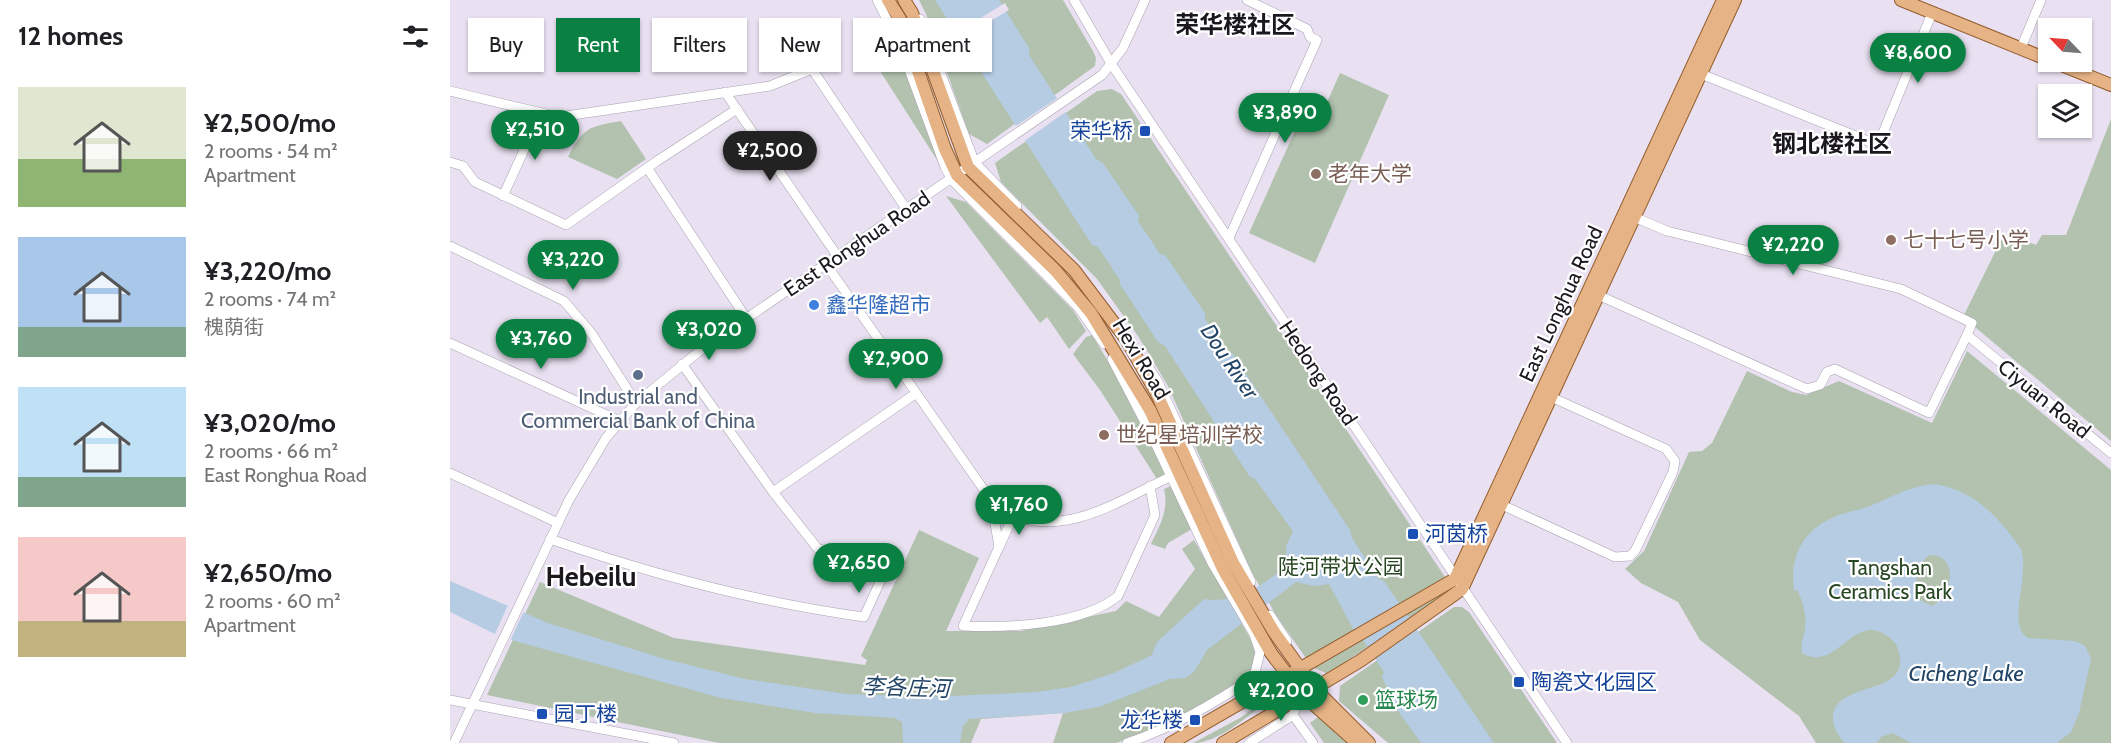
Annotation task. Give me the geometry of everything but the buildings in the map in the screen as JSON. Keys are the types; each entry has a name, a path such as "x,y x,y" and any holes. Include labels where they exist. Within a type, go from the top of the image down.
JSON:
{"main road":[{"name":"Hexi Road","path":"888,0 899,18"},
{"name":"Hexi Road","path":"904,0 911,6 963,171"},
{"name":"East Longhua Road","path":"1458,584 1723,0"},
{"name":"East Longhua Road","path":"1458,584 1502,505 1735,0"},
{"path":"1901,0 2038,55"},
{"path":"901,18 911,6"},
{"name":"Hexi Road","path":"918,72 945,149 963,171 1074,270 1126,339 1156,392 1238,584 1262,623 1299,670 1369,743"},
{"path":"2079,72 2111,85"},
{"path":"1171,743 1414,605 1458,584"},
{"path":"1223,743 1360,661 1421,619 1458,584"},
{"name":"Hexi Road","path":"1262,623 1287,677 1302,694 1357,743"}],"street":[{"path":"877,0 886,18"},
{"name":"Hedong Road","path":"1074,0 1112,64 1458,584 1567,743"},
{"path":"1112,64 1145,0"},
{"path":"1229,238 1317,40 1310,37 1307,29 1246,0"},
{"path":"2021,48 2041,0"},
{"path":"1701,74 1878,145 1932,13"},
{"name":"East Ronghua Road","path":"454,743 550,539 586,471 620,421 636,403 682,364 746,318 1070,100 1112,64"},
{"path":"450,91 559,117 770,86 812,69 907,210"},
{"path":"910,72 945,167 963,171 1077,307 1104,345 1128,386 1212,563 1238,584 1262,623 1290,645"},
{"path":"725,92 838,256"},
{"path":"450,162 463,166 474,182 566,225 736,110"},
{"path":"503,196 542,113"},
{"path":"648,169 746,318"},
{"name":"Ciyuan Road","path":"1634,217 1668,231 1901,289 1972,323 1967,335 1977,345 2111,453"},
{"path":"450,246 564,301 590,332 636,403"},
{"path":"826,264 991,500 1014,515 1029,519 1065,520 1084,517 1172,476"},
{"path":"1598,295 1807,389 1820,386 1827,372 1835,369 1929,413 1967,335"},
{"path":"450,343 620,421"},
{"path":"550,539 668,577 748,597 864,617 889,562 818,549 773,492 682,364"},
{"path":"773,492 915,394"},
{"path":"1502,505 1615,557 1622,558 1635,551 1673,472 1675,461 1666,449 1551,397"},
{"path":"450,473 558,524"},
{"path":"1014,515 963,626 997,628 1036,622 1080,614 1109,603 1118,596 1155,515 1150,486"},
{"path":"991,500 999,547"},
{"path":"1127,743 1166,729 1213,704 1254,677 1259,666 1262,623"},
{"path":"1249,743 1293,715 1302,694"},
{"path":"450,700 631,739 674,743"},
{"path":"1293,715 1313,743"}],"green space":[{"path":"919,0 1063,0 1093,51 1096,58 1095,66 987,144 969,134 947,72 992,72 992,18 927,18"},
{"path":"881,72 906,72 939,163"},
{"path":"1340,73 1389,95 1315,263 1249,233 1308,102 1324,109"},
{"name":"陡河带状公园","path":"1112,89 1121,94 1445,577 1446,588 1441,596 1328,674 1312,667 1276,615 1251,571 1168,386 1138,336 1097,279 1001,182 995,163 1097,91"},
{"path":"2111,119 2111,441 1963,317 2001,240 2012,235 2036,245 2042,235 2066,235"},
{"path":"621,121 646,159 617,179 568,157 578,140 588,130"},
{"path":"946,196 966,202 1073,310 1086,331 1069,349 1047,317 1040,323"},
{"path":"1092,335 1125,389 1166,473 1157,479 1100,390 1073,354 1086,337"},
{"name":"Tangshan Ceramics Park","path":"1967,351 2111,470 2111,743 1816,743 1799,716 1700,640 1678,602 1641,583 1625,569 1644,551 1689,452 1702,451 1712,443 1747,371 1792,392 1806,395 1839,381 1932,423"},
{"path":"1171,486 1192,529 1168,543 1165,549 1151,544 1164,511 1164,489"},
{"path":"919,530 979,558 946,631 1021,631 1116,611 1126,601 1159,617 1195,569 1182,549 1194,540 1259,654 1253,674 1222,695 1159,729 1116,743 1053,743 1063,713 981,719 971,743 719,743 487,695 540,582 674,638 865,665 867,660 861,656"},
{"path":"1454,607 1462,607 1469,612 1557,743 1388,743 1339,701 1340,686"},
{"path":"1262,702 1264,704 1221,734 1212,739 1193,743 1240,718"},
{"path":"1322,714 1352,743 1324,743 1310,723"}],"water":[{"name":"Dou River","path":"935,0 999,0 1029,48 1029,55 1096,159 1103,163 1139,216 1138,221 1160,254 1165,255 1205,313 1205,319 1228,352 1232,353 1350,530 1352,538 1379,579 1384,581 1494,743 1421,743 1398,711 1382,677 1384,672 1362,638 1357,636 1329,584 1314,586 1296,582 1207,650 1194,672 1185,678 1170,679 1099,707 1064,713 969,719 963,726 960,743 903,743 902,722 895,718 815,713 721,698 522,643 497,635 450,612 450,581 548,623 665,659 745,679 846,694 929,697 1037,692 1071,687 1114,673 1152,655 1157,642 1204,599 1227,599 1248,592 1286,567 1286,546 1293,531 1255,479 1250,477 1165,346 1158,342 1098,247 1092,245 981,72 992,72 992,18 947,18"},
{"name":"Cicheng Lake","path":"1935,484 1950,488 1974,499 1994,516 2021,549 2023,573 2018,611 2022,631 2028,638 2075,641 2085,646 2091,659 2079,713 2071,732 2057,743 1911,743 1893,733 1881,737 1877,743 1845,743 1840,738 1833,719 1836,706 1858,692 1886,682 1896,674 1900,663 1897,647 1888,636 1873,630 1862,632 1825,656 1814,657 1802,653 1801,646 1805,632 1804,609 1797,590 1794,591 1793,578 1797,555 1808,535 1827,521 1909,489","holes":["1929,555 1946,561 1950,576 1945,593 1932,606 1918,599 1916,581 1921,565"]}],"pier":[{"path":"1005,3 1009,10 992,20 992,18 981,18"},
{"name":"荣华桥","path":"1059,97 1067,111 1023,142 1014,127"},
{"path":"508,605 524,611 510,641 495,634"}],"place":[{"name":"荣华桥","path":"1145,131"},
{"name":"老年大学","path":"1316,174"},
{"name":"七十七号小学","path":"1891,240"},
{"name":"鑫华隆超市","path":"814,305"},
{"name":"Industrial and Commercial Bank of China","path":"638,375"},
{"name":"世纪星培训学校","path":"1104,435"},
{"name":"河茵桥","path":"1413,534"},
{"name":"陶瓷文化园区","path":"1519,682"},
{"name":"篮球场","path":"1363,700"},
{"name":"园丁楼","path":"542,714"},
{"name":"龙华楼","path":"1195,720"}],"district":[{"name":"荣华楼社区","path":"1235,25"},
{"name":"钢北楼社区","path":"1832,144"},
{"name":"Hebeilu","path":"591,577"}],"water label":[{"name":"李各庄河","path":"906,687"}]}
